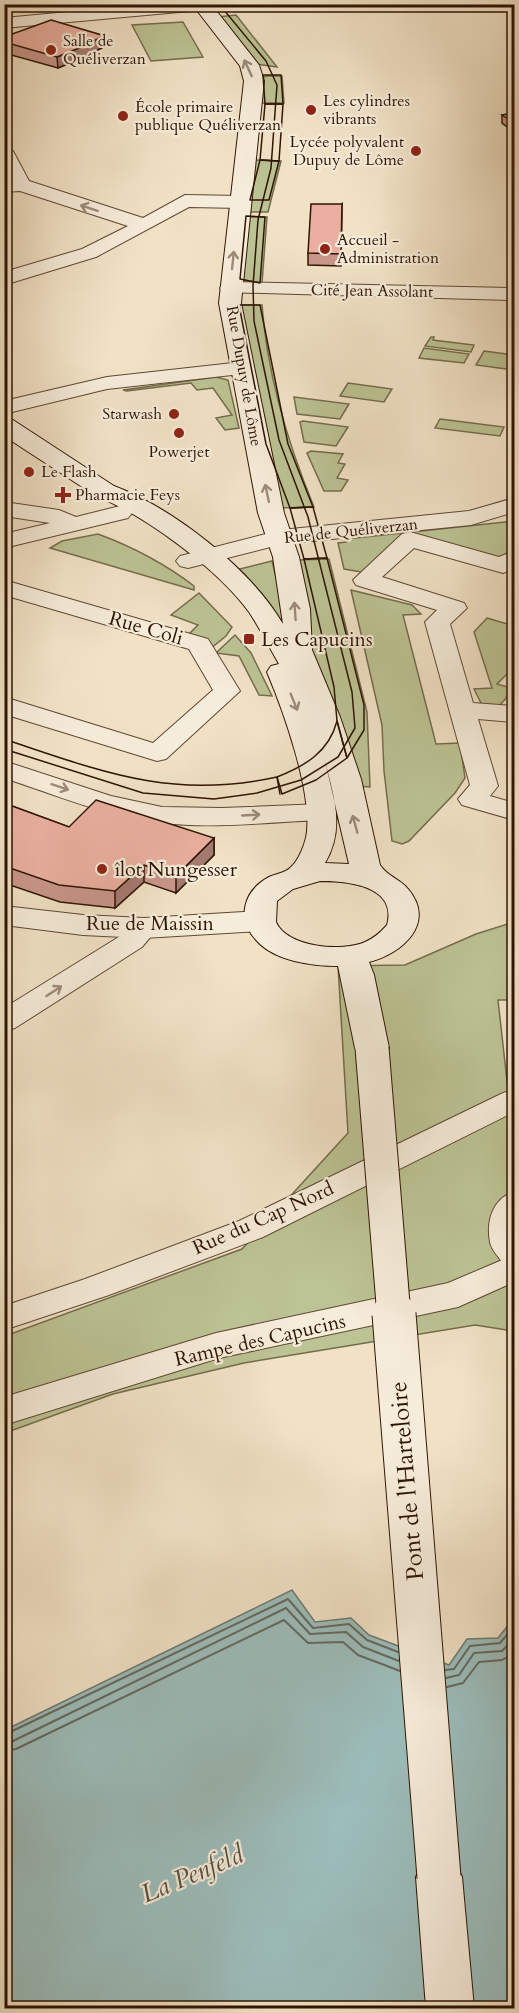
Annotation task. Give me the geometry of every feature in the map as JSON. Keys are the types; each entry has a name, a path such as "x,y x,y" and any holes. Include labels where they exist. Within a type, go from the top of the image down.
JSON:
{"main road":[{"name":"Rue Dupuy de Lôme","path":"201,5 249,65 254,81 230,288 230,306 271,513 281,537 296,609 298,650 331,732 346,779 364,865 373,879"},
{"path":"4,425 112,502 247,592 262,611 296,670 312,687"},
{"path":"197,558 234,602 273,655 301,719 322,812 322,833 317,850 302,874"},
{"path":"339,872 373,879 390,889 401,901 405,915 401,928 390,940 373,950 351,955 311,954 293,950 265,932 259,921 259,906 267,893 281,882 302,874 339,872"},
{"name":"Rue de Maissin","path":"4,915 83,925 144,928 259,921"},
{"name":"Pont de l'Harteloire","path":"351,955 358,975 372,1048 450,2008"},
{"name":"Rampe des Capucins","path":"4,1411 216,1346 458,1294 514,1267"}],"street":[{"path":"4,23 201,5"},
{"path":"4,151 13,186 145,225"},
{"path":"7,275 89,253 145,225 185,201 241,202"},
{"name":"Cité Jean Assolant","path":"230,288 514,294"},
{"path":"4,408 107,383 242,368"},
{"path":"4,541 74,525 112,502"},
{"name":"Rue de Quéliverzan","path":"197,558 281,537 471,518 514,505"},
{"path":"4,508 59,517 74,525"},
{"path":"509,562 410,539 365,580 455,608 436,622 484,786 472,799 514,812"},
{"name":"Rue Coli","path":"4,587 199,644 227,691 157,753 4,705"},
{"path":"462,710 512,711"},
{"path":"4,769 130,810 163,815 224,816 322,812"},
{"path":"4,1022 132,941 144,928"},
{"name":"Rue du Cap Nord","path":"4,1318 97,1287 251,1229 514,1100"},
{"path":"514,1203 509,1208 506,1243 514,1254"}],"green space":[{"path":"236,15 277,67 256,64 216,17"},
{"path":"183,22 203,57 151,61 132,25"},
{"path":"267,76 282,76 284,103 256,103 258,79"},
{"path":"251,160 281,161 268,212 244,212"},
{"path":"244,217 267,217 262,283 243,280"},
{"path":"236,305 262,305 269,356 280,408 314,507 277,508"},
{"path":"431,337 434,337 433,340 474,345 471,352 425,346"},
{"path":"424,348 469,354 464,363 419,358"},
{"path":"484,351 514,355 514,370 476,365"},
{"path":"216,377 228,380 239,428 225,430 216,418 232,415 213,388 197,390 191,383 123,390"},
{"path":"348,383 392,389 384,402 340,396"},
{"path":"294,397 349,404 340,419 297,414"},
{"path":"440,419 504,427 500,436 435,428"},
{"path":"300,422 348,427 336,446 304,442"},
{"path":"311,451 343,454 338,463 345,464 337,478 348,480 341,491 324,491 307,453"},
{"path":"514,521 514,547 498,560 405,534 361,572 344,569 338,543 346,542 346,539"},
{"path":"98,534 124,544 160,563 194,586 194,590 50,548 62,541"},
{"path":"329,559 367,712 370,787 355,786 312,663 298,560"},
{"path":"272,561 289,629 280,631 236,570"},
{"path":"351,590 412,605 421,614 403,615 436,744 460,743 465,778 455,793 409,841 402,844 392,841 384,771 382,725"},
{"path":"199,593 232,627 226,636 210,649 189,634 198,625 171,615"},
{"path":"487,618 514,626 514,667 497,684 514,689 500,705 483,707 474,689 492,688 474,632"},
{"path":"235,635 251,653 272,696 259,695 239,656 216,653"},
{"path":"514,922 514,1000 498,1000 507,1081 514,1079 514,1331 475,1325 244,1363 113,1394 5,1433 5,1336 242,1249 348,1133 338,966 405,965 476,934"}],"water":[{"name":"La Penfeld","path":"292,1590 315,1622 351,1618 369,1635 449,1665 467,1639 498,1638 514,1618 514,2008 5,2008 5,1730"}],"building":[{"path":"51,20 105,36 57,57 4,42 4,37"},
{"path":"514,113 514,123 502,115"},
{"name":"Accueil - Administration","path":"311,204 342,204 341,254 308,253"},
{"name":"îlot Nungesser","path":"96,800 214,838 176,876 144,865 115,891 59,885 4,866 4,803 69,827"}],"tram line":[{"path":"219,4 266,61 272,75"},
{"path":"265,104 263,75 272,75"},
{"path":"272,75 281,75 283,104"},
{"path":"272,75 277,85 276,104"},
{"path":"260,160 265,104"},
{"path":"265,104 276,104"},
{"path":"272,161 276,104"},
{"path":"276,104 283,104"},
{"path":"279,161 283,104"},
{"path":"260,160 272,161"},
{"path":"260,160 250,200 263,200"},
{"path":"263,200 272,161"},
{"path":"272,161 279,161"},
{"path":"263,200 269,200 279,161"},
{"path":"259,217 263,200"},
{"path":"253,282 240,279 246,216 259,217"},
{"path":"253,282 260,283 265,217 259,217"},
{"path":"253,282 259,217"},
{"path":"253,282 254,305"},
{"path":"254,305 239,305 266,444 290,508"},
{"path":"254,305 260,305 288,444 313,507"},
{"path":"254,305 254,321 279,440 304,507"},
{"path":"290,508 304,507"},
{"path":"304,507 318,558"},
{"path":"304,507 313,507"},
{"path":"313,507 327,558"},
{"path":"290,508 304,559"},
{"path":"304,559 318,558"},
{"path":"318,558 352,692 355,728 344,747"},
{"path":"318,558 327,558"},
{"path":"327,558 364,705 364,730 347,758"},
{"path":"304,559 334,687 337,721"},
{"path":"277,777 306,763 322,749 337,721"},
{"path":"337,721 344,747"},
{"path":"4,739 106,772 170,784 239,783 277,777"},
{"path":"280,786 301,780 338,757 344,747"},
{"path":"344,747 347,758"},
{"path":"4,749 143,793 214,799 257,793 279,787"},
{"path":"280,786 282,794 316,780 347,758"},
{"path":"277,777 280,786"},
{"path":"277,777 279,787"},
{"path":"279,787 280,794"}],"place":[{"name":"Salle de Quéliverzan","path":"51,50"},
{"name":"Les cylindres vibrants","path":"311,110"},
{"name":"École primaire publique Quéliverzan","path":"123,116"},
{"name":"Lycée polyvalent Dupuy de Lôme","path":"416,151"},
{"name":"Accueil - Administration","path":"325,249"},
{"name":"Starwash","path":"174,414"},
{"name":"Powerjet","path":"179,433"},
{"name":"Le Flash","path":"29,472"},
{"name":"Pharmacie Feys","path":"63,495"},
{"name":"Les Capucins","path":"249,639"},
{"name":"îlot Nungesser","path":"102,869"}]}
